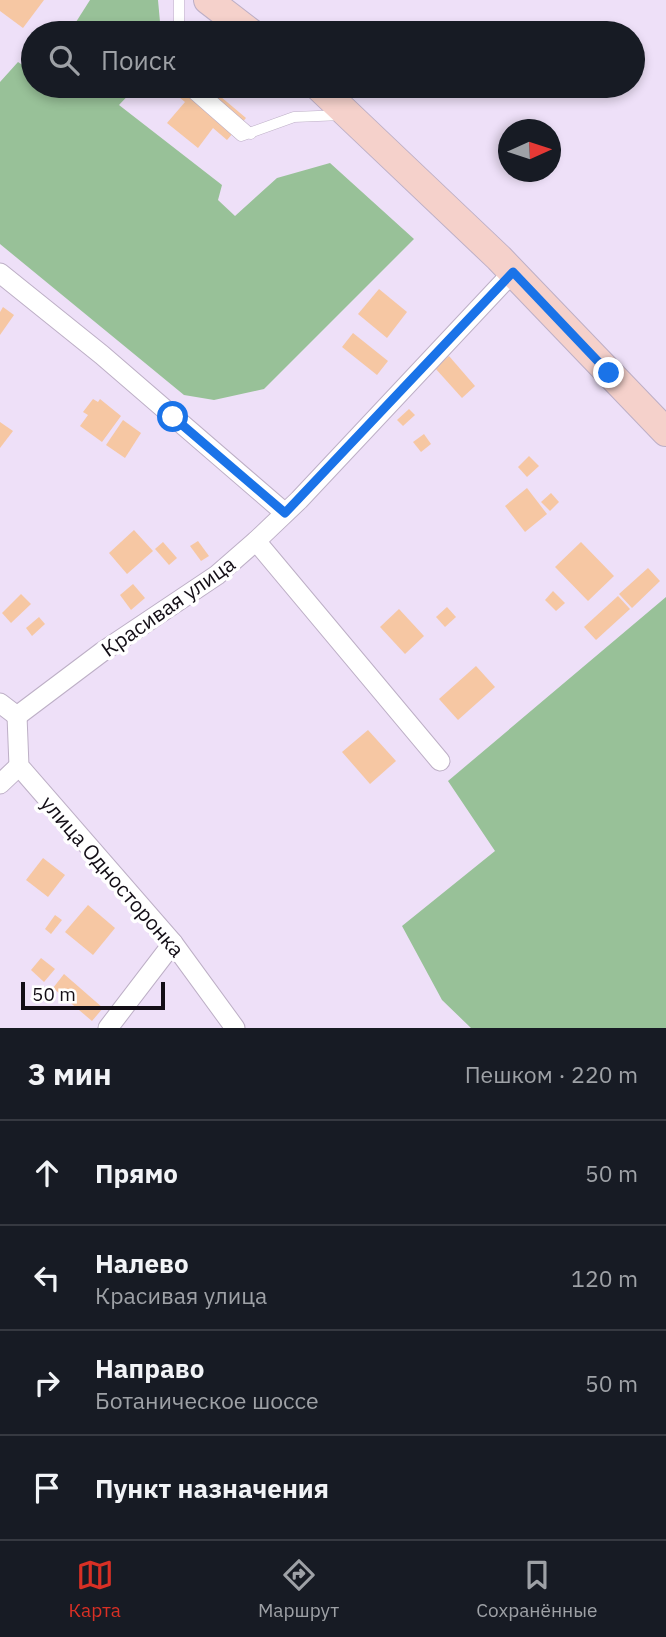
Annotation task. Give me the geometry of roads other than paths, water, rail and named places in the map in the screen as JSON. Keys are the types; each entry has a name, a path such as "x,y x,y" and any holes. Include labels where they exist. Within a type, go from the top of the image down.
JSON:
{"street":[{"path":"209,0 236,21"},
{"path":"331,98 513,272 666,432"},
{"name":"Красивая улица","path":"17,716 102,652 217,575 256,541 513,272"},
{"path":"0,273 102,355 285,513"},
{"path":"256,541 440,761"},
{"path":"0,703 17,716 19,766 0,784"},
{"name":"улица Односторонка","path":"19,766 173,943 235,1028"},
{"path":"108,1028 173,943"}],"lane":[{"path":"179,0 179,21"},
{"path":"197,98 241,136 294,117 349,115"},
{"path":"210,98 251,134"}]}
